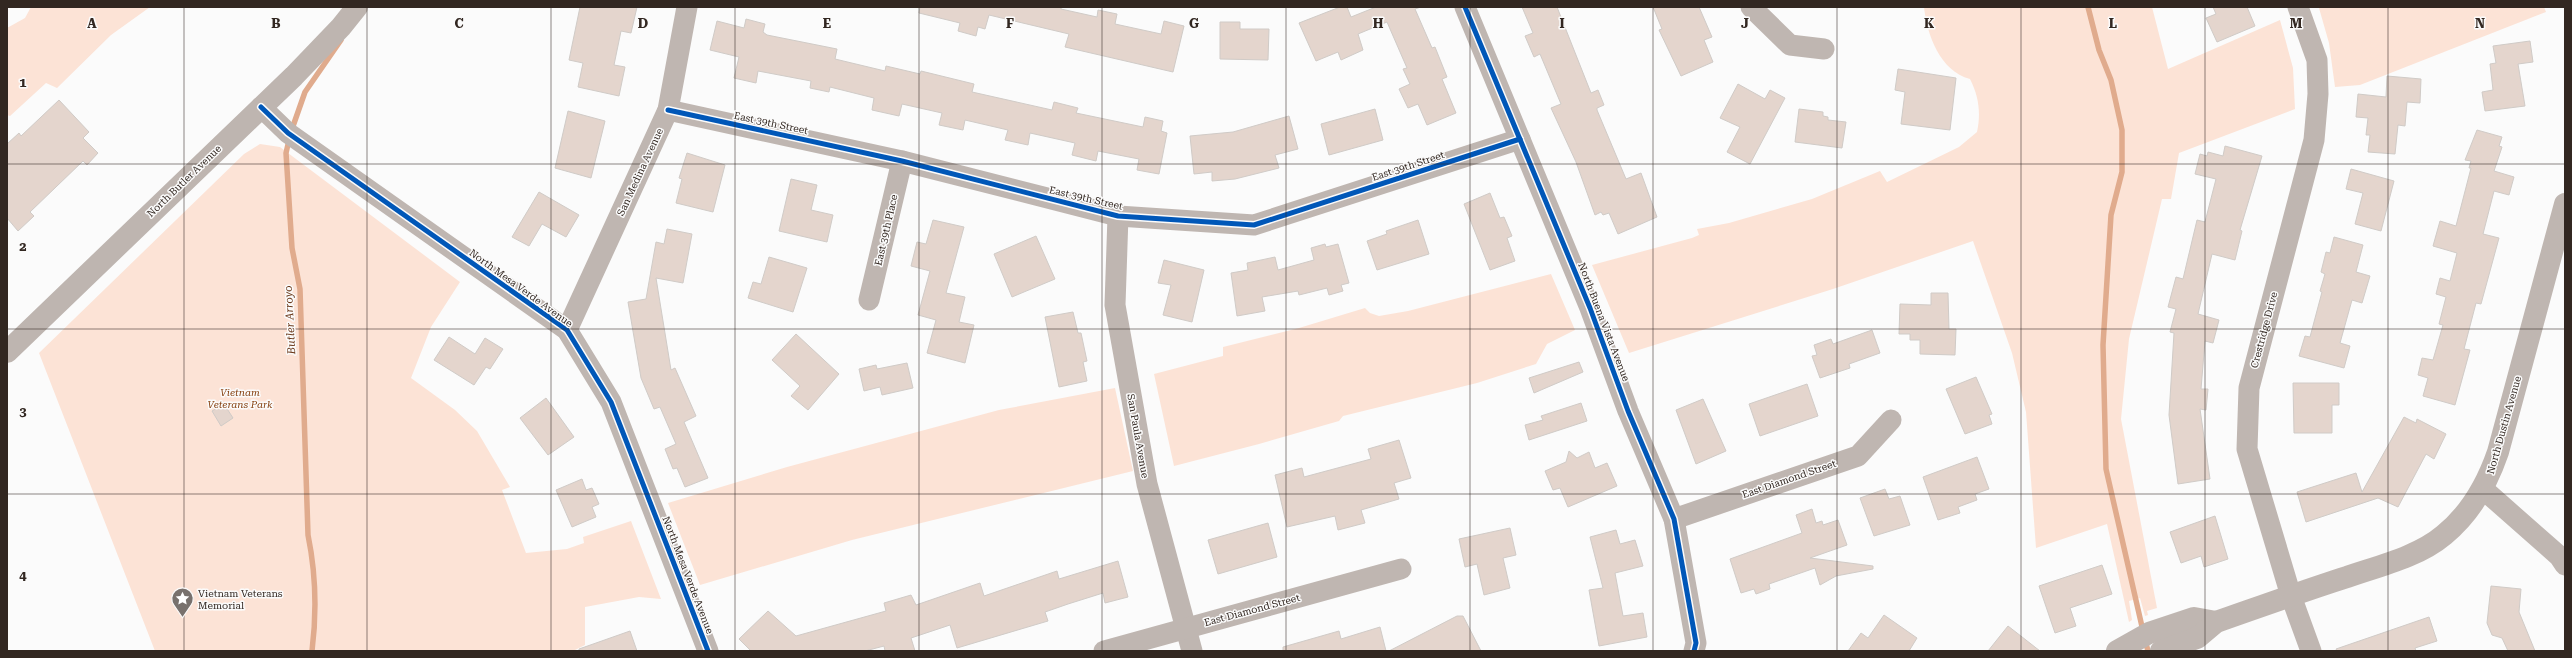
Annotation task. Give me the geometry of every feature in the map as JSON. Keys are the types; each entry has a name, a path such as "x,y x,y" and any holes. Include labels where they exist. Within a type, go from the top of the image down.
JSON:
{"main road":[{"name":"North Butler Avenue","path":"7,352 342,27 356,7"}],"street":[{"name":"San Medina Avenue","path":"567,330 668,110 687,7"},
{"name":"North Buena Vista Avenue","path":"1465,7 1590,308 1628,411 1674,519 1696,643 1694,651"},
{"path":"1751,7 1790,45 1824,49"},
{"name":"Crestridge Drive","path":"2298,7 2317,60 2318,94 2314,140 2249,388 2247,449 2290,596 2311,651"},
{"name":"North Mesa Verde Avenue","path":"261,107 288,133 567,330 611,402 708,651"},
{"name":"East 39th Street","path":"668,110 902,161 1118,216 1254,225 1520,139"},
{"name":"East 39th Place","path":"869,300 902,161"},
{"name":"North Dustin Avenue","path":"2161,651 2197,638 2216,622 2394,561 2424,548 2444,536 2461,518 2483,489 2498,452 2565,204"},
{"name":"San Paula Avenue","path":"1118,216 1115,305 1147,484 1188,628 1192,651"},
{"name":"East Diamond Street","path":"1674,519 1858,456 1891,420"},
{"path":"2483,489 2559,556 2565,565"},
{"name":"East Diamond Street","path":"1104,651 1401,569"},
{"name":"North Dustin Avenue","path":"2117,651 2149,633 2194,618 2216,622"}],"green space":[{"path":"31,7 150,7 111,35 57,88 46,83 10,116 7,115 7,28 25,18"},
{"path":"1924,7 2152,7 2168,69 2280,20 2293,68 2295,109 2179,153 2171,199 2162,199 2129,339 2121,419 2157,608 2147,611 2148,615 2145,616 2140,598 2129,601 2132,620 2129,622 2107,524 2036,548 2026,412 2012,353 1973,241 1833,289 1629,353 1592,265 1692,238 1699,235 1697,229 1729,223 1812,199 1880,171 1887,182 1959,147 1977,132 1979,112 1977,99 1970,79 1960,75 1951,68 1943,60 1937,50 1928,29"},
{"path":"2544,7 2546,12 2360,85 2335,87 2329,43 2319,8"},
{"name":"Vietnam Veterans Park","path":"260,144 280,147 460,282 431,327 411,378 455,410 477,431 510,487 502,490 526,553 567,549 584,543 583,537 631,521 661,599 639,597 585,607 585,645 573,651 155,651 39,353 244,154"},
{"path":"1551,274 1575,330 1547,344 1536,364 1477,383 1343,416 1339,421 1174,466 1154,374 1223,356 1223,347 1299,328 1365,308 1370,313 1379,316 1408,311"},
{"path":"1115,388 1133,471 852,540 700,585 668,503 787,467 999,410"}],"building":[{"path":"580,7 637,7 631,33 621,31 614,65 625,67 619,96 578,87 583,63 569,60"},
{"path":"920,7 1061,7 1061,9 1097,17 1098,10 1117,14 1115,24 1161,34 1164,21 1184,26 1173,72 1065,47 1069,34 989,15 985,29 978,27 976,36 958,31 960,23 919,13"},
{"path":"1340,7 1347,7 1351,17 1376,7 1421,7 1415,9 1432,48 1435,47 1447,77 1442,79 1456,113 1427,125 1418,104 1408,108 1399,89 1410,84 1403,69 1407,68 1387,22 1358,34 1363,50 1341,60 1338,52 1316,61 1299,23"},
{"path":"1522,7 1557,7 1591,93 1598,90 1604,105 1597,108 1597,110 1626,179 1641,173 1657,217 1618,234 1609,213 1603,215 1601,212 1595,215 1576,162 1551,108 1561,104 1540,54 1534,57 1525,36 1533,33"},
{"path":"1653,7 1699,7 1712,37 1704,40 1713,62 1681,76 1659,30 1662,29"},
{"path":"2213,7 2247,7 2255,26 2217,42 2206,18 2216,14"},
{"path":"746,19 765,24 763,32 767,35 837,49 835,59 885,71 886,66 920,74 921,71 974,84 972,92 1052,110 1054,102 1078,108 1076,113 1143,127 1145,117 1163,121 1161,131 1167,133 1159,174 1137,170 1139,159 1098,151 1096,161 1072,155 1075,143 1030,133 1028,145 1005,140 1008,130 965,120 963,130 939,125 942,113 902,104 899,116 872,110 874,98 830,87 829,92 810,88 811,81 758,71 756,83 734,78 739,57 710,50 717,21 744,28"},
{"path":"1220,22 1240,22 1240,29 1269,29 1268,60 1220,59"},
{"path":"2530,41 2533,62 2518,64 2525,106 2485,111 2482,92 2493,90 2490,64 2496,63 2493,46"},
{"path":"1898,69 1956,78 1950,130 1901,124 1905,92 1895,90"},
{"path":"2387,76 2421,79 2420,103 2407,102 2405,126 2398,125 2395,154 2368,152 2370,135 2366,135 2368,118 2356,117 2358,94 2386,97"},
{"path":"1738,84 1765,99 1770,90 1785,98 1750,164 1727,152 1740,127 1720,118"},
{"path":"59,100 89,132 83,138 98,153 87,165 83,161 30,212 34,216 18,231 7,218 7,144 19,133 21,136"},
{"path":"1375,109 1383,140 1329,155 1321,124"},
{"path":"1799,109 1823,112 1823,116 1828,117 1828,120 1846,122 1842,148 1795,142"},
{"path":"568,111 605,121 591,178 555,168"},
{"path":"1289,116 1298,149 1275,155 1279,168 1235,179 1212,181 1212,172 1194,174 1190,136 1233,132"},
{"path":"2477,130 2502,137 2499,146 2502,147 2494,171 2514,177 2509,195 2494,191 2483,234 2499,238 2481,304 2476,303 2464,349 2470,350 2455,405 2423,396 2428,378 2418,375 2422,358 2433,360 2443,325 2439,324 2446,297 2436,294 2440,278 2450,281 2457,253 2433,246 2440,221 2456,226 2471,168 2469,168 2471,161 2465,160"},
{"path":"2225,146 2262,156 2240,230 2242,231 2235,260 2212,254 2198,314 2219,320 2213,343 2205,341 2201,389 2208,389 2206,410 2200,409 2210,479 2178,484 2169,415 2174,333 2170,332 2176,309 2168,307 2176,277 2183,279 2197,220 2205,222 2216,179 2195,174 2200,154 2207,156 2208,152 2223,156"},
{"path":"687,153 725,165 713,212 676,203 682,179 679,178"},
{"path":"2351,169 2394,181 2381,231 2355,224 2363,193 2346,189"},
{"path":"791,179 817,185 811,210 833,215 827,242 779,231"},
{"path":"539,192 579,215 566,237 542,224 529,246 512,237"},
{"path":"1490,193 1500,218 1504,217 1512,236 1507,238 1515,261 1490,270 1464,204"},
{"path":"933,220 964,227 946,293 965,297 959,322 974,325 965,363 927,353 936,320 918,315 930,271 911,266 917,242 926,244"},
{"path":"1418,220 1429,254 1377,270 1367,241 1387,234 1386,231"},
{"path":"667,229 692,234 683,283 656,278 671,370 675,368 696,416 684,422 708,478 685,487 677,468 673,469 665,449 676,444 660,407 654,409 641,378 628,302 646,299 656,242 664,244"},
{"path":"1036,236 1055,279 1012,297 994,254"},
{"path":"2334,237 2363,245 2356,272 2370,276 2362,303 2352,300 2340,343 2350,346 2344,368 2299,356 2305,336 2310,337 2322,292 2320,291 2325,274 2321,272 2326,252 2330,253"},
{"path":"1325,244 1326,247 1338,244 1349,283 1341,285 1343,291 1329,295 1327,288 1299,295 1298,291 1262,297 1265,311 1237,316 1231,273 1248,270 1247,263 1275,257 1278,270 1314,260 1311,248"},
{"path":"769,257 807,268 793,312 748,298 753,282 761,284"},
{"path":"1164,260 1204,270 1192,322 1163,315 1171,285 1158,283"},
{"path":"1931,293 1948,293 1949,329 1956,329 1955,355 1920,354 1920,340 1910,340 1910,334 1899,334 1900,304 1931,305"},
{"path":"1073,312 1078,333 1081,333 1087,361 1083,362 1087,381 1059,387 1045,317"},
{"path":"1872,330 1880,353 1849,364 1850,368 1820,378 1812,356 1817,355 1814,345 1831,339 1833,344"},
{"path":"796,334 839,374 808,410 791,396 800,386 772,360"},
{"path":"449,337 475,354 485,338 503,349 490,369 486,367 474,385 434,360"},
{"path":"1579,362 1583,372 1534,393 1529,378"},
{"path":"907,363 913,388 882,395 880,387 864,391 859,369 876,365 877,369"},
{"path":"1976,377 1992,414 1989,415 1992,424 1965,434 1946,389"},
{"path":"2293,383 2339,383 2339,405 2332,405 2332,433 2294,433"},
{"path":"1807,384 1818,416 1760,436 1749,404"},
{"path":"546,398 574,437 548,455 520,418"},
{"path":"1703,399 1726,451 1696,464 1676,410"},
{"path":"1581,403 1587,421 1529,440 1525,425 1543,420 1541,416"},
{"path":"224,404 233,418 221,426 212,411"},
{"path":"2404,417 2416,423 2417,419 2446,434 2434,459 2426,454 2398,507 2378,498 2306,522 2297,492 2356,473 2362,492"},
{"path":"1399,440 1411,478 1394,483 1399,499 1361,510 1365,523 1338,530 1335,516 1287,527 1275,475 1302,468 1304,477 1371,459 1368,449"},
{"path":"1569,451 1577,458 1589,452 1595,468 1607,463 1617,486 1568,507 1560,488 1553,490 1545,471 1566,462"},
{"path":"1977,457 1989,489 1975,494 1977,500 1958,507 1960,513 1938,520 1923,477"},
{"path":"582,479 586,490 592,488 599,504 592,507 596,517 572,527 556,490"},
{"path":"1885,489 1889,499 1900,496 1910,525 1874,536 1860,498"},
{"path":"1812,509 1816,523 1822,521 1823,525 1838,520 1847,545 1810,558 1873,566 1873,569 1836,576 1820,585 1815,568 1769,584 1770,589 1756,594 1754,589 1741,593 1730,559 1802,533 1796,515"},
{"path":"2215,516 2228,559 2204,567 2201,556 2181,563 2170,532"},
{"path":"1268,523 1277,557 1218,574 1208,540"},
{"path":"1510,528 1516,555 1503,558 1510,588 1484,595 1477,564 1465,567 1459,539"},
{"path":"1616,530 1620,544 1635,540 1643,566 1615,573 1623,616 1643,613 1647,637 1599,646 1589,590 1603,588 1590,537"},
{"path":"1118,561 1128,597 1105,603 1103,593 1045,612 1048,621 957,648 950,625 911,638 915,651 885,651 884,646 865,651 751,651 739,639 768,611 796,636 886,611 884,603 911,595 916,605 980,583 984,596 1057,571 1059,579"},
{"path":"2102,565 2112,594 2070,608 2076,626 2055,633 2039,586"},
{"path":"2491,586 2521,589 2519,612 2535,651 2508,651 2502,638 2492,635 2487,623"},
{"path":"1884,615 1917,638 1909,651 1848,651 1861,633 1868,638"},
{"path":"1457,616 1463,616 1481,651 1389,651"},
{"path":"2429,617 2437,641 2415,648 2416,651 2337,651 2336,649"},
{"path":"2008,626 2017,633 2040,651 1988,651"},
{"path":"1380,627 1386,651 1283,651 1283,647 1339,631 1341,639"},
{"path":"630,631 637,651 579,651 579,649"}],"waterway":[{"path":"2088,7 2099,50 2111,80 2122,130 2122,172 2111,215 2103,345 2106,469 2143,631"},
{"name":"Butler Arroyo","path":"292,129 305,92 341,40"},
{"name":"Butler Arroyo","path":"289,140 286,153 292,248 300,289 308,535 313,564 315,593 315,621 312,651"},
{"path":"2145,640 2148,651"}],"cycle path":[{"path":"1465,7 1590,308 1628,411 1674,519 1696,643 1694,651"},
{"path":"261,107 288,133 567,330 611,402 708,651"},
{"path":"668,110 902,161 1118,216 1254,225 1520,139"}],"place":[{"name":"Vietnam Veterans Memorial","path":"183,618"}]}
